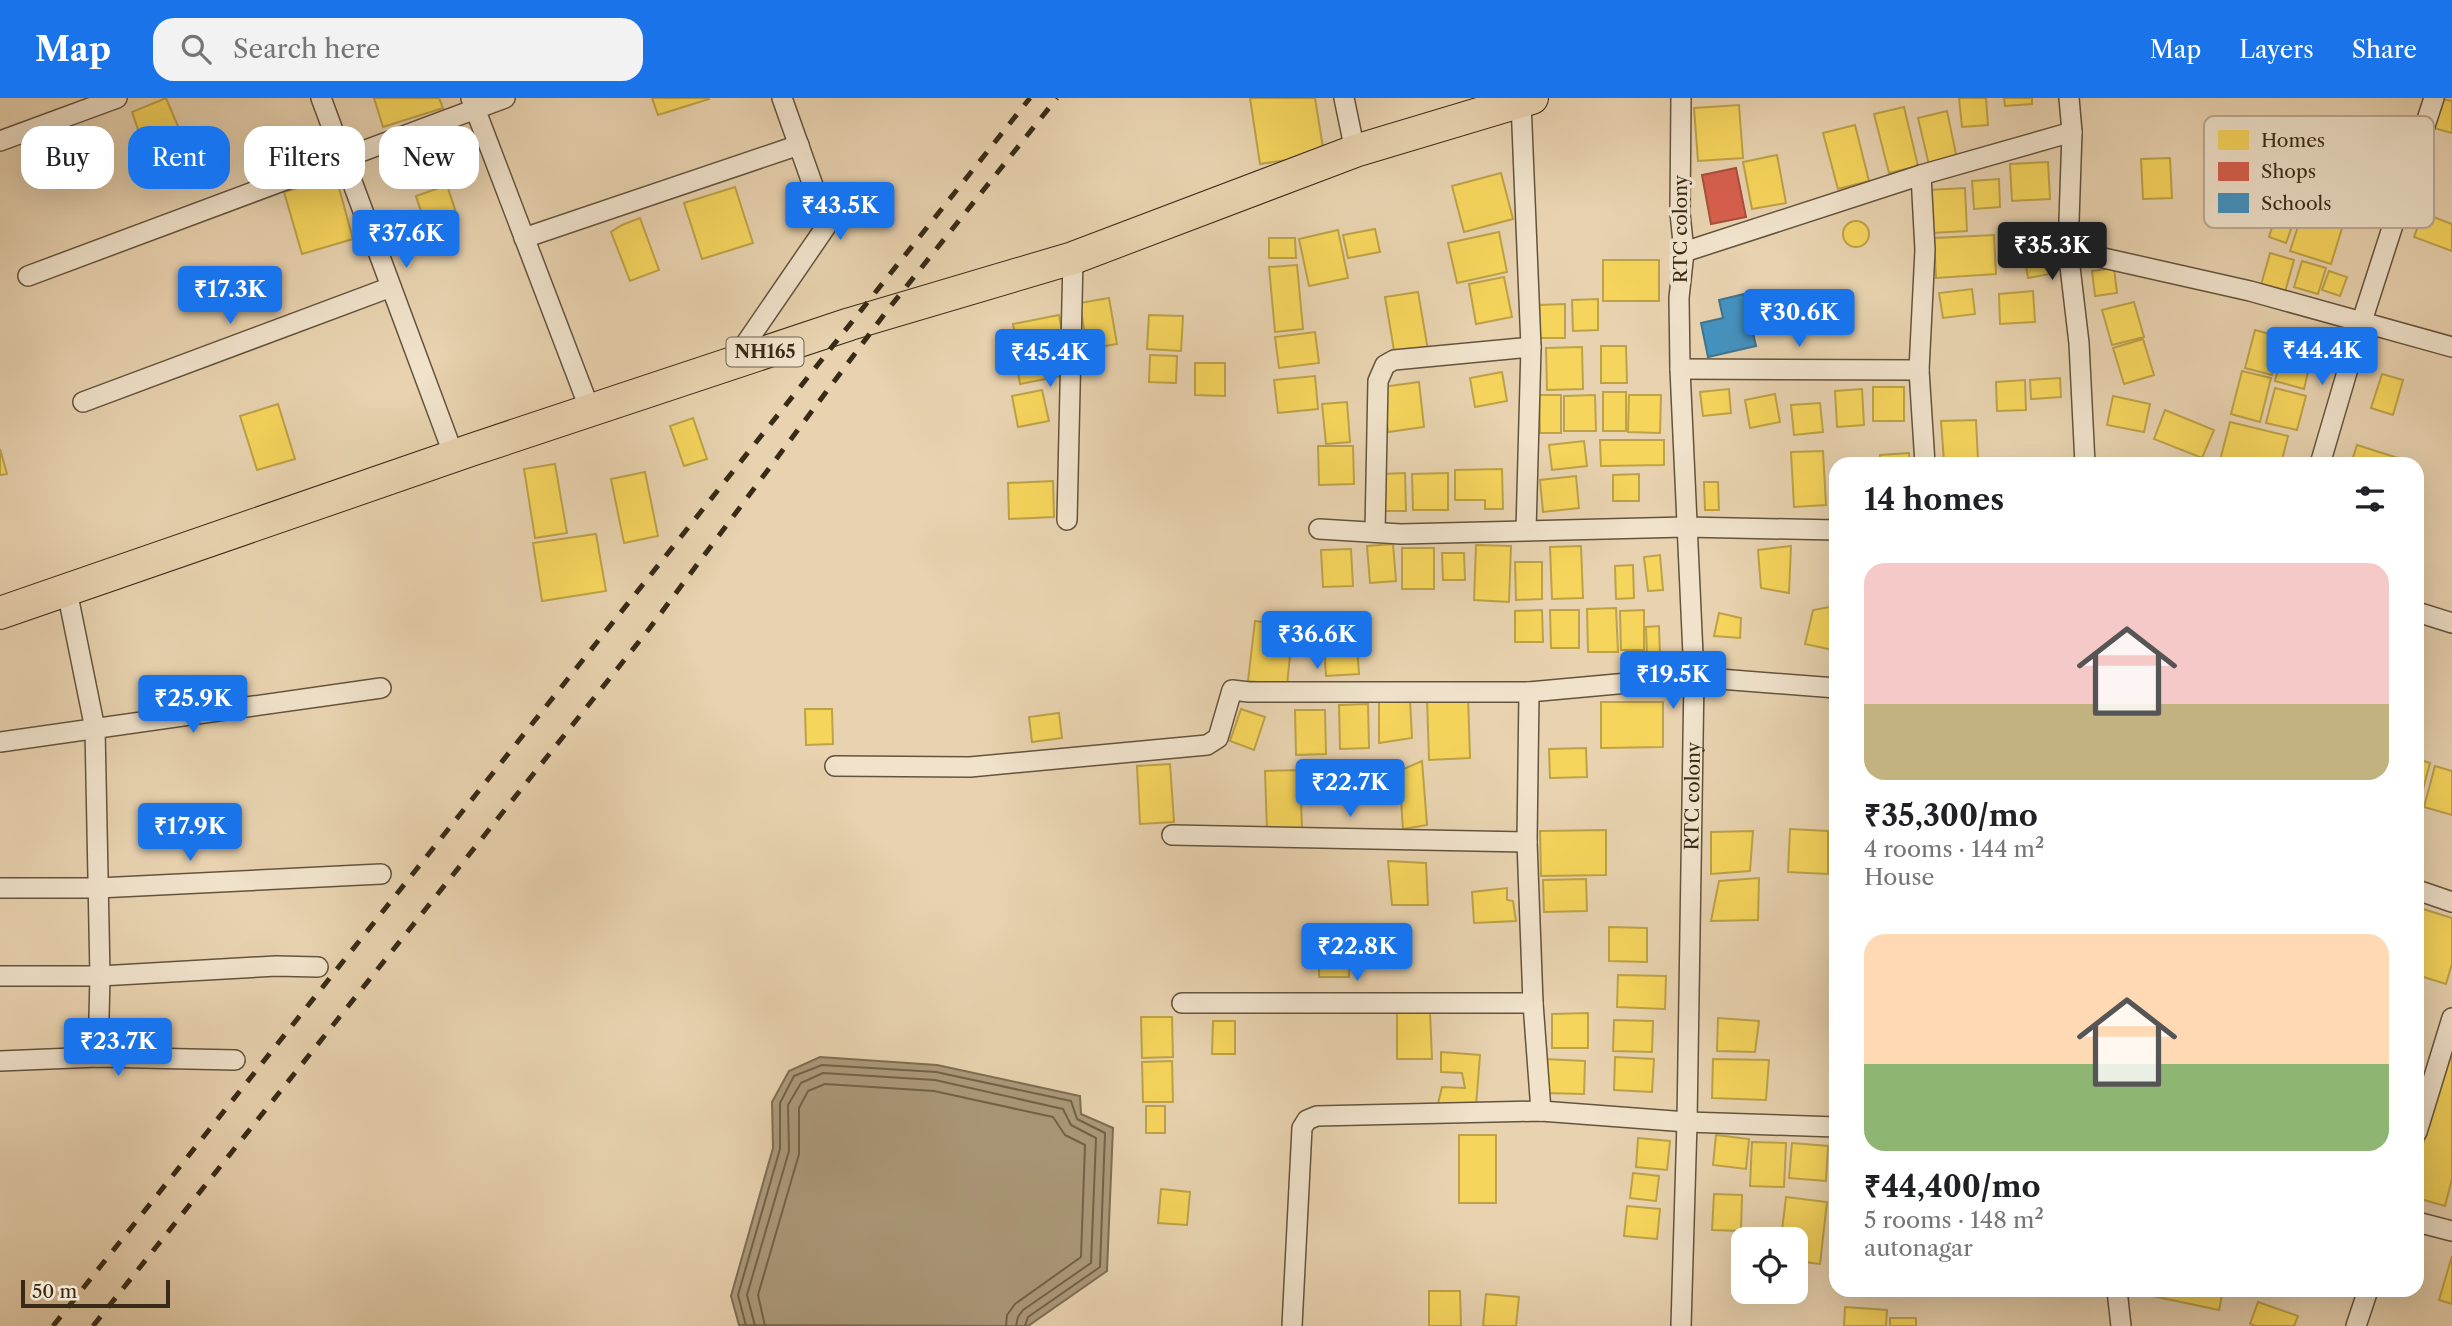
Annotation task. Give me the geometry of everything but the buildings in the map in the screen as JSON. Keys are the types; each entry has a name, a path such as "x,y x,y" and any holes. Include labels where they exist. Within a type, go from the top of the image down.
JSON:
{"highway":[{"name":"NH165","path":"0,612 454,456 886,312 1073,258 1355,151 1527,100"}],"street":[{"path":"0,141 117,98"},
{"path":"321,98 332,126"},
{"path":"365,150 473,104 505,98"},
{"path":"733,363 827,225 782,98"},
{"path":"1344,98 1355,151"},
{"name":"RTC colony","path":"1681,98 1680,214 1684,252 1679,298 1680,369 1685,527 1694,677 1681,1326"},
{"path":"2069,98 2072,132 2068,250 2079,343 2085,457"},
{"path":"2428,116 2434,98"},
{"path":"1526,530 1531,347 1527,100"},
{"path":"473,104 590,410"},
{"path":"1684,252 1921,175 2072,132"},
{"path":"524,238 799,145"},
{"path":"1921,175 1926,250 1919,370 1925,457"},
{"path":"28,276 263,189"},
{"path":"355,189 454,456"},
{"path":"2322,457 2392,228"},
{"path":"2068,250 2250,291 2452,346"},
{"path":"1067,520 1073,258"},
{"path":"83,402 391,286"},
{"path":"1375,532 1378,381 1385,365 1394,360 1531,347"},
{"path":"1680,369 1919,370"},
{"path":"1319,529 1401,534 1685,527 1829,530"},
{"path":"67,591 95,729 100,976 98,1057"},
{"path":"2424,614 2452,622"},
{"path":"835,766 970,767 1207,745 1219,738 1232,690 1529,692 1694,677 1829,687"},
{"path":"0,742 381,688"},
{"path":"1529,692 1527,842 1533,1003 1541,1111"},
{"path":"1172,835 1527,842"},
{"path":"0,888 98,888 381,874"},
{"path":"2424,892 2452,902"},
{"path":"0,976 100,976 276,966 318,967"},
{"path":"1182,1003 1533,1003"},
{"path":"2424,1109 2452,1018"},
{"path":"0,1060 98,1057 235,1059"},
{"path":"1292,1326 1302,1128 1307,1120 1317,1116 1541,1111 1687,1122 1829,1127"},
{"path":"2424,1224 2452,1231"},
{"path":"2118,1297 2121,1326"},
{"path":"2356,1326 2366,1297"}],"water":[{"path":"820,1057 937,1065 1080,1096 1081,1114 1113,1128 1107,1271 1028,1326 739,1325 731,1296 773,1148 772,1102 789,1071"}],"railway":[{"path":"53,1326 1030,98"},
{"path":"93,1326 649,629 886,312 1057,98"}]}
